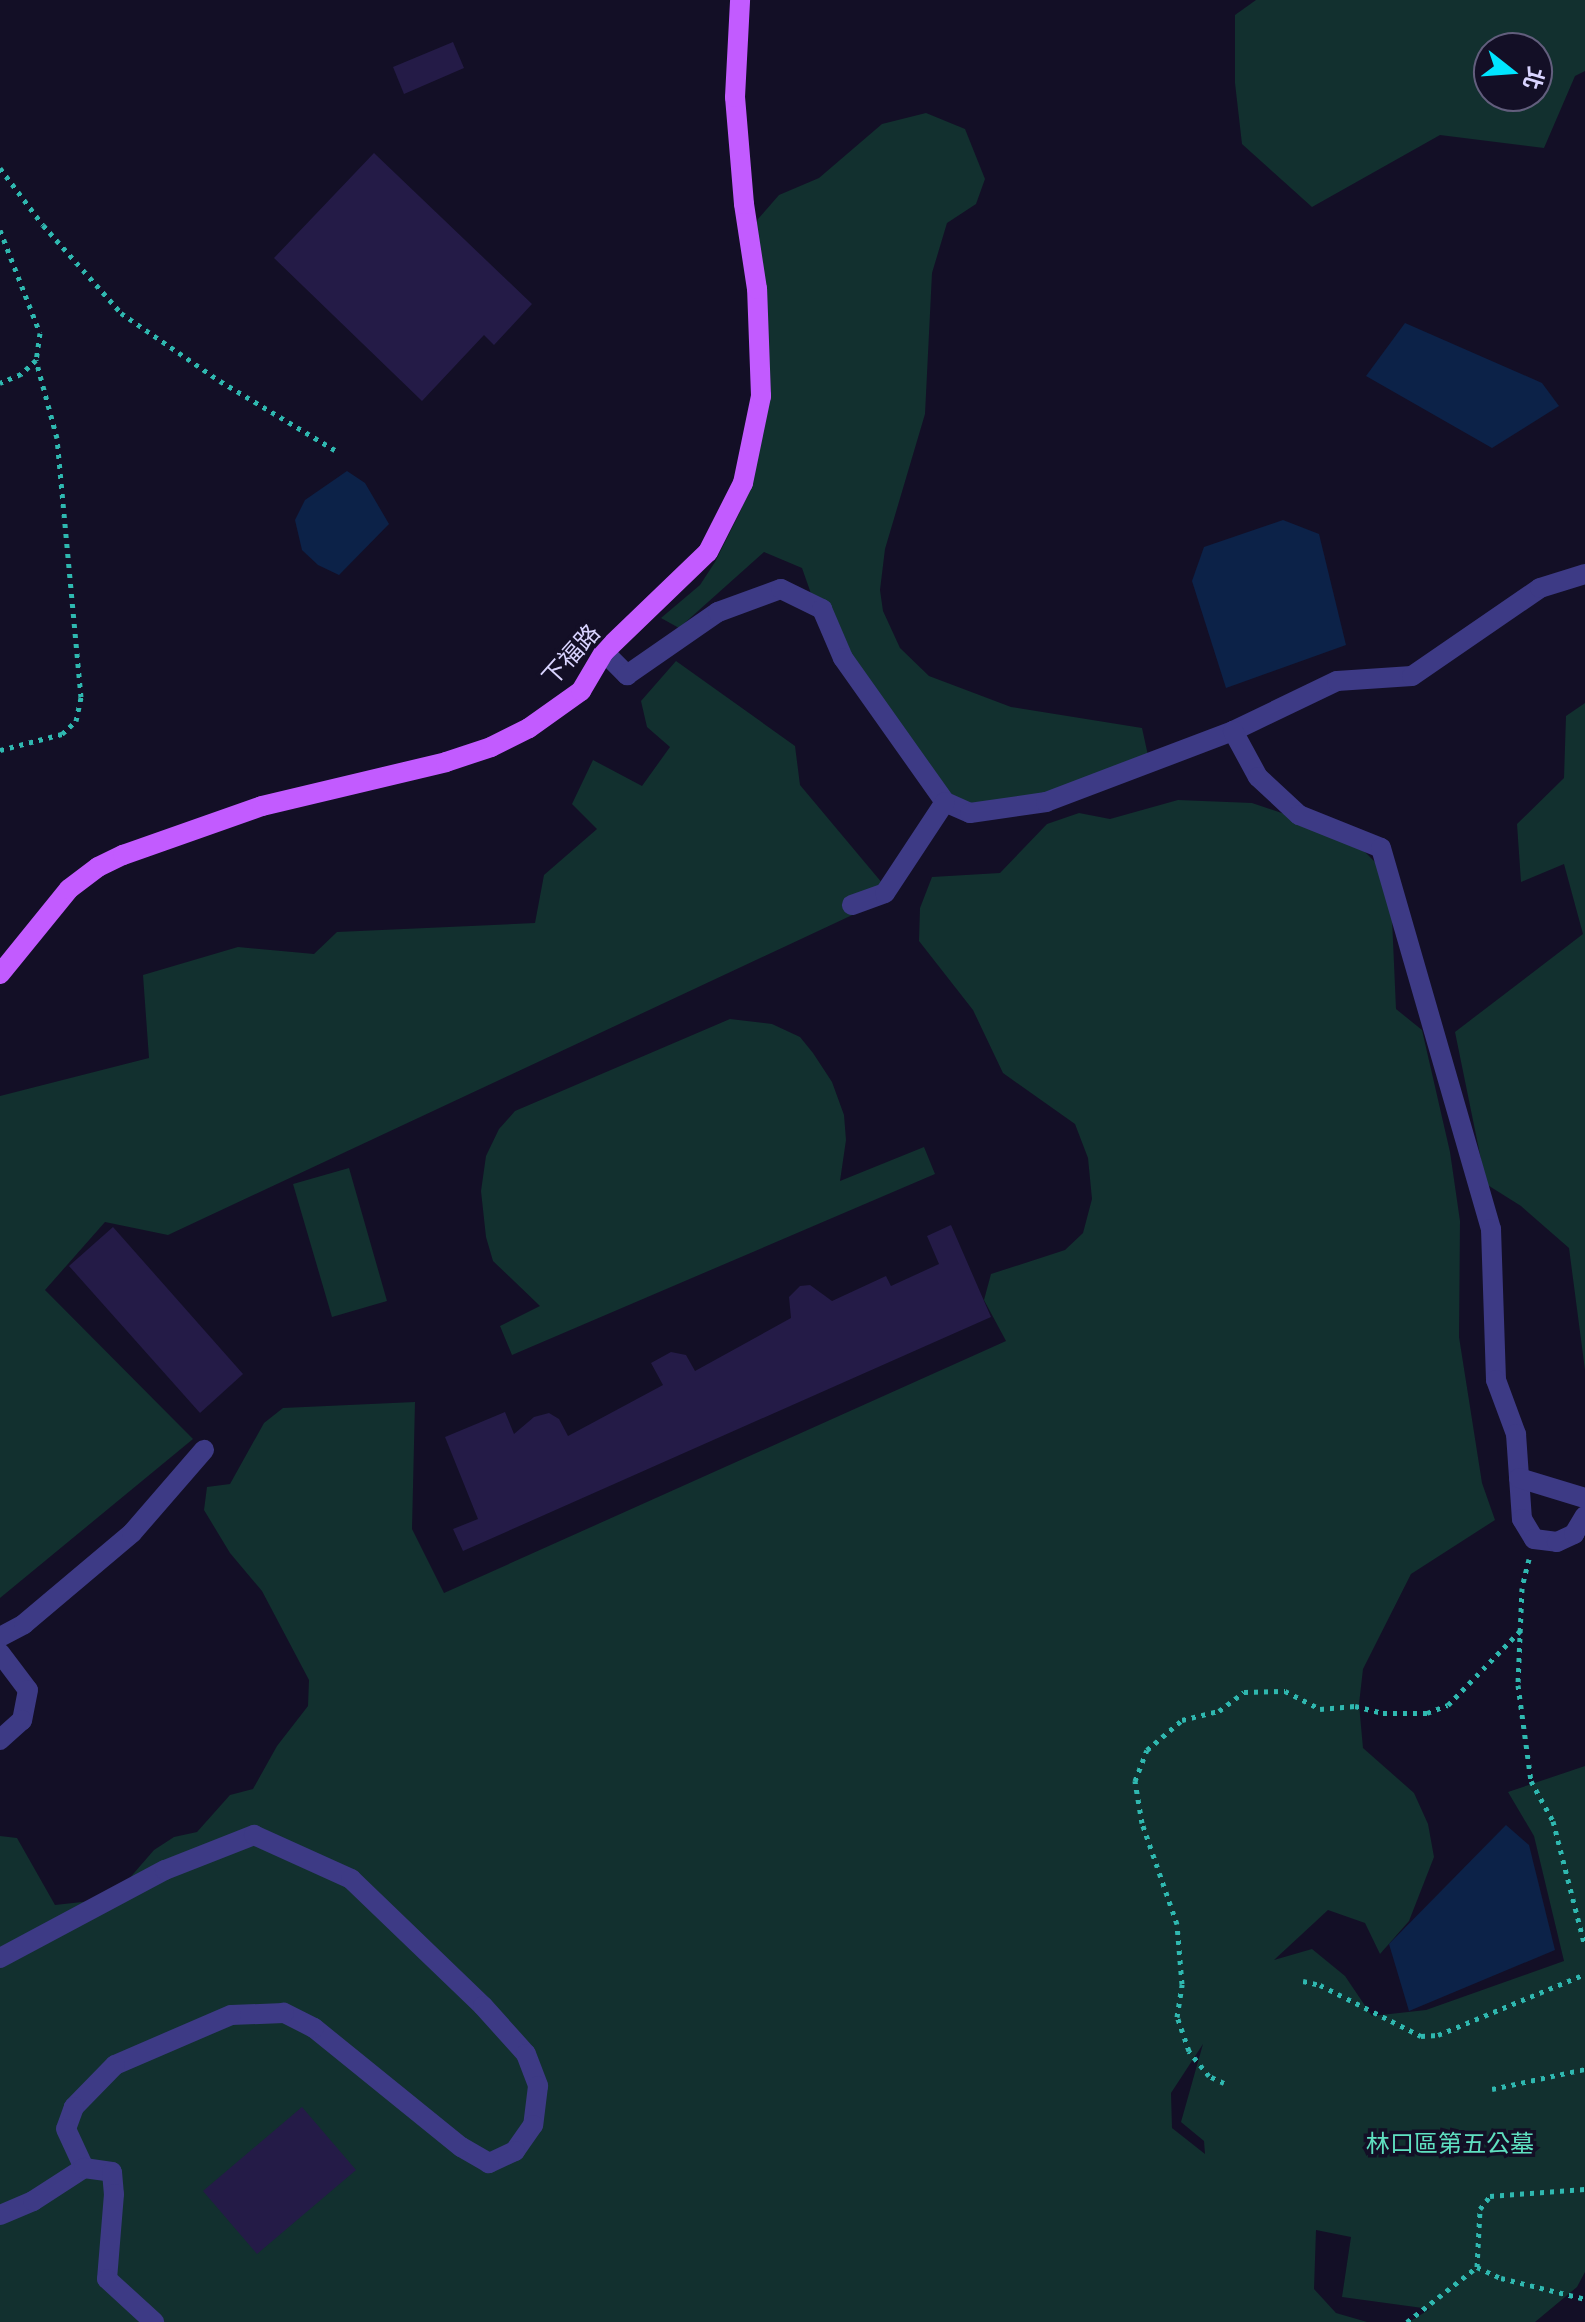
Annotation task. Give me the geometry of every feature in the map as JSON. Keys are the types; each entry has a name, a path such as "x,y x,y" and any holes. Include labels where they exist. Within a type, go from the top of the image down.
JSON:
{"main road":[{"name":"下福路","path":"0,974 69,889 98,867 262,806 446,762 491,747 549,715 581,691 604,652 708,552 743,483 761,396 757,289 744,204 735,97 740,0"}],"street":[{"path":"604,652 627,675 718,612 781,589 822,609 843,658 945,802 970,813 1046,802 1233,731 1337,681 1412,676 1540,588 1585,574"},
{"path":"1233,731 1258,777 1299,815 1381,848 1491,1229 1496,1380 1516,1434 1522,1519 1534,1539 1557,1542 1574,1534 1585,1516"},
{"path":"852,905 885,893 945,802"},
{"path":"0,1637 24,1624 132,1533 204,1450"},
{"path":"1519,1478 1585,1498"},
{"path":"0,1653 28,1690 22,1720 0,1740"},
{"path":"0,1958 165,1870 254,1835 351,1879 483,2006 526,2054 538,2086 533,2125 515,2151 489,2163 461,2147 314,2028 284,2013 231,2015 115,2065 74,2107 66,2129 84,2168"},
{"path":"0,2215 33,2201 84,2168 112,2172 114,2194 107,2279 154,2322"}],"path":[{"path":"0,168 43,225 121,313 220,381 335,450"},
{"path":"0,230 40,333 36,360 57,438 81,697 76,721 62,734 0,750"},
{"path":"0,383 21,374 36,360"},
{"path":"1534,1539 1522,1588 1518,1685 1531,1781 1553,1821 1585,1947"},
{"path":"1224,2083 1209,2076 1189,2051 1177,2017 1182,1984 1177,1924 1142,1823 1135,1781 1147,1750 1182,1720 1219,1711 1244,1692 1285,1691 1320,1709 1355,1706 1383,1713 1427,1713 1448,1705 1521,1630"},
{"path":"1303,1981 1320,1985 1421,2036 1438,2035 1585,1974"},
{"path":"1492,2089 1585,2069"},
{"path":"1407,2322 1477,2267 1480,2209 1490,2196 1585,2189"},
{"path":"1477,2267 1501,2278 1585,2299"}],"green space":[{"path":"1256,0 1585,0 1585,71 1575,76 1544,148 1440,135 1312,207 1242,144 1235,83 1235,15"},
{"path":"926,113 965,129 985,179 976,204 947,223 932,273 925,414 885,549 880,590 883,611 900,648 929,676 1011,707 1142,728 1149,760 979,819 948,806 834,659 802,568 764,552 679,628 661,618 700,585 715,562 741,510 750,481 757,452 747,251 758,219 779,195 819,178 882,124"},
{"path":"676,661 795,746 800,785 893,896 168,1235 105,1222 45,1290 193,1439 0,1598 0,1096 149,1058 143,975 238,947 314,954 337,932 535,923 544,875 597,829 572,804 593,760 642,786 670,747 647,727 641,701"},
{"path":"1585,703 1585,1370 1569,1248 1521,1206 1486,1184 1455,1032 1583,934 1564,864 1521,882 1517,824 1564,778 1566,716"},
{"name":"林口區第五公墓","path":"1178,800 1252,803 1349,836 1375,862 1391,896 1396,1009 1422,1030 1450,1152 1460,1221 1459,1337 1482,1483 1495,1520 1411,1574 1363,1669 1359,1704 1363,1748 1414,1793 1428,1824 1434,1857 1409,1921 1380,1954 1365,1923 1328,1910 1274,1960 1312,1949 1345,1976 1372,2016 1426,2010 1564,1961 1534,1836 1508,1792 1585,1766 1585,2272 1577,2287 1535,2322 1409,2322 1430,2309 1342,2297 1351,2237 1316,2230 1314,2289 1336,2313 1367,2322 0,2322 0,1836 17,1838 55,1905 100,1900 121,1888 154,1850 174,1837 197,1832 230,1795 253,1789 277,1746 308,1706 309,1680 262,1591 230,1553 204,1510 207,1487 230,1484 264,1423 283,1408 415,1402 412,1529 444,1593 1006,1341 984,1300 991,1274 1065,1250 1083,1233 1092,1199 1088,1158 1075,1124 1003,1073 973,1010 919,941 920,908 932,877 1000,873 1047,824 1079,813 1110,819","holes":["1203,2044 1181,2122 1204,2141 1205,2154 1172,2128 1171,2093"]},
{"path":"730,1019 772,1024 800,1037 813,1053 832,1082 844,1115 846,1140 840,1181 924,1147 935,1174 512,1355 500,1326 540,1306 493,1261 486,1237 481,1191 486,1156 499,1129 515,1111"},
{"path":"349,1168 387,1301 332,1317 293,1184"}],"water":[{"path":"1405,323 1542,383 1559,406 1492,448 1366,376"},
{"path":"347,471 365,483 389,524 339,575 318,565 302,550 295,520 305,500"},
{"path":"1283,520 1319,534 1346,645 1226,688 1192,581 1204,547"},
{"path":"1506,1825 1529,1845 1555,1950 1409,2011 1389,1944"}],"building":[{"path":"453,42 464,68 404,94 393,67"},
{"path":"374,153 532,304 494,345 484,335 422,401 274,258"},
{"path":"951,1225 991,1317 463,1551 453,1529 478,1519 445,1437 505,1412 514,1434 534,1417 549,1413 559,1419 568,1436 663,1385 651,1363 671,1352 686,1355 695,1371 791,1318 789,1297 800,1286 810,1285 832,1301 886,1276 891,1286 939,1264 927,1236"},
{"path":"113,1227 243,1374 200,1413 69,1266"},
{"path":"302,2107 356,2170 257,2254 203,2191"}]}
